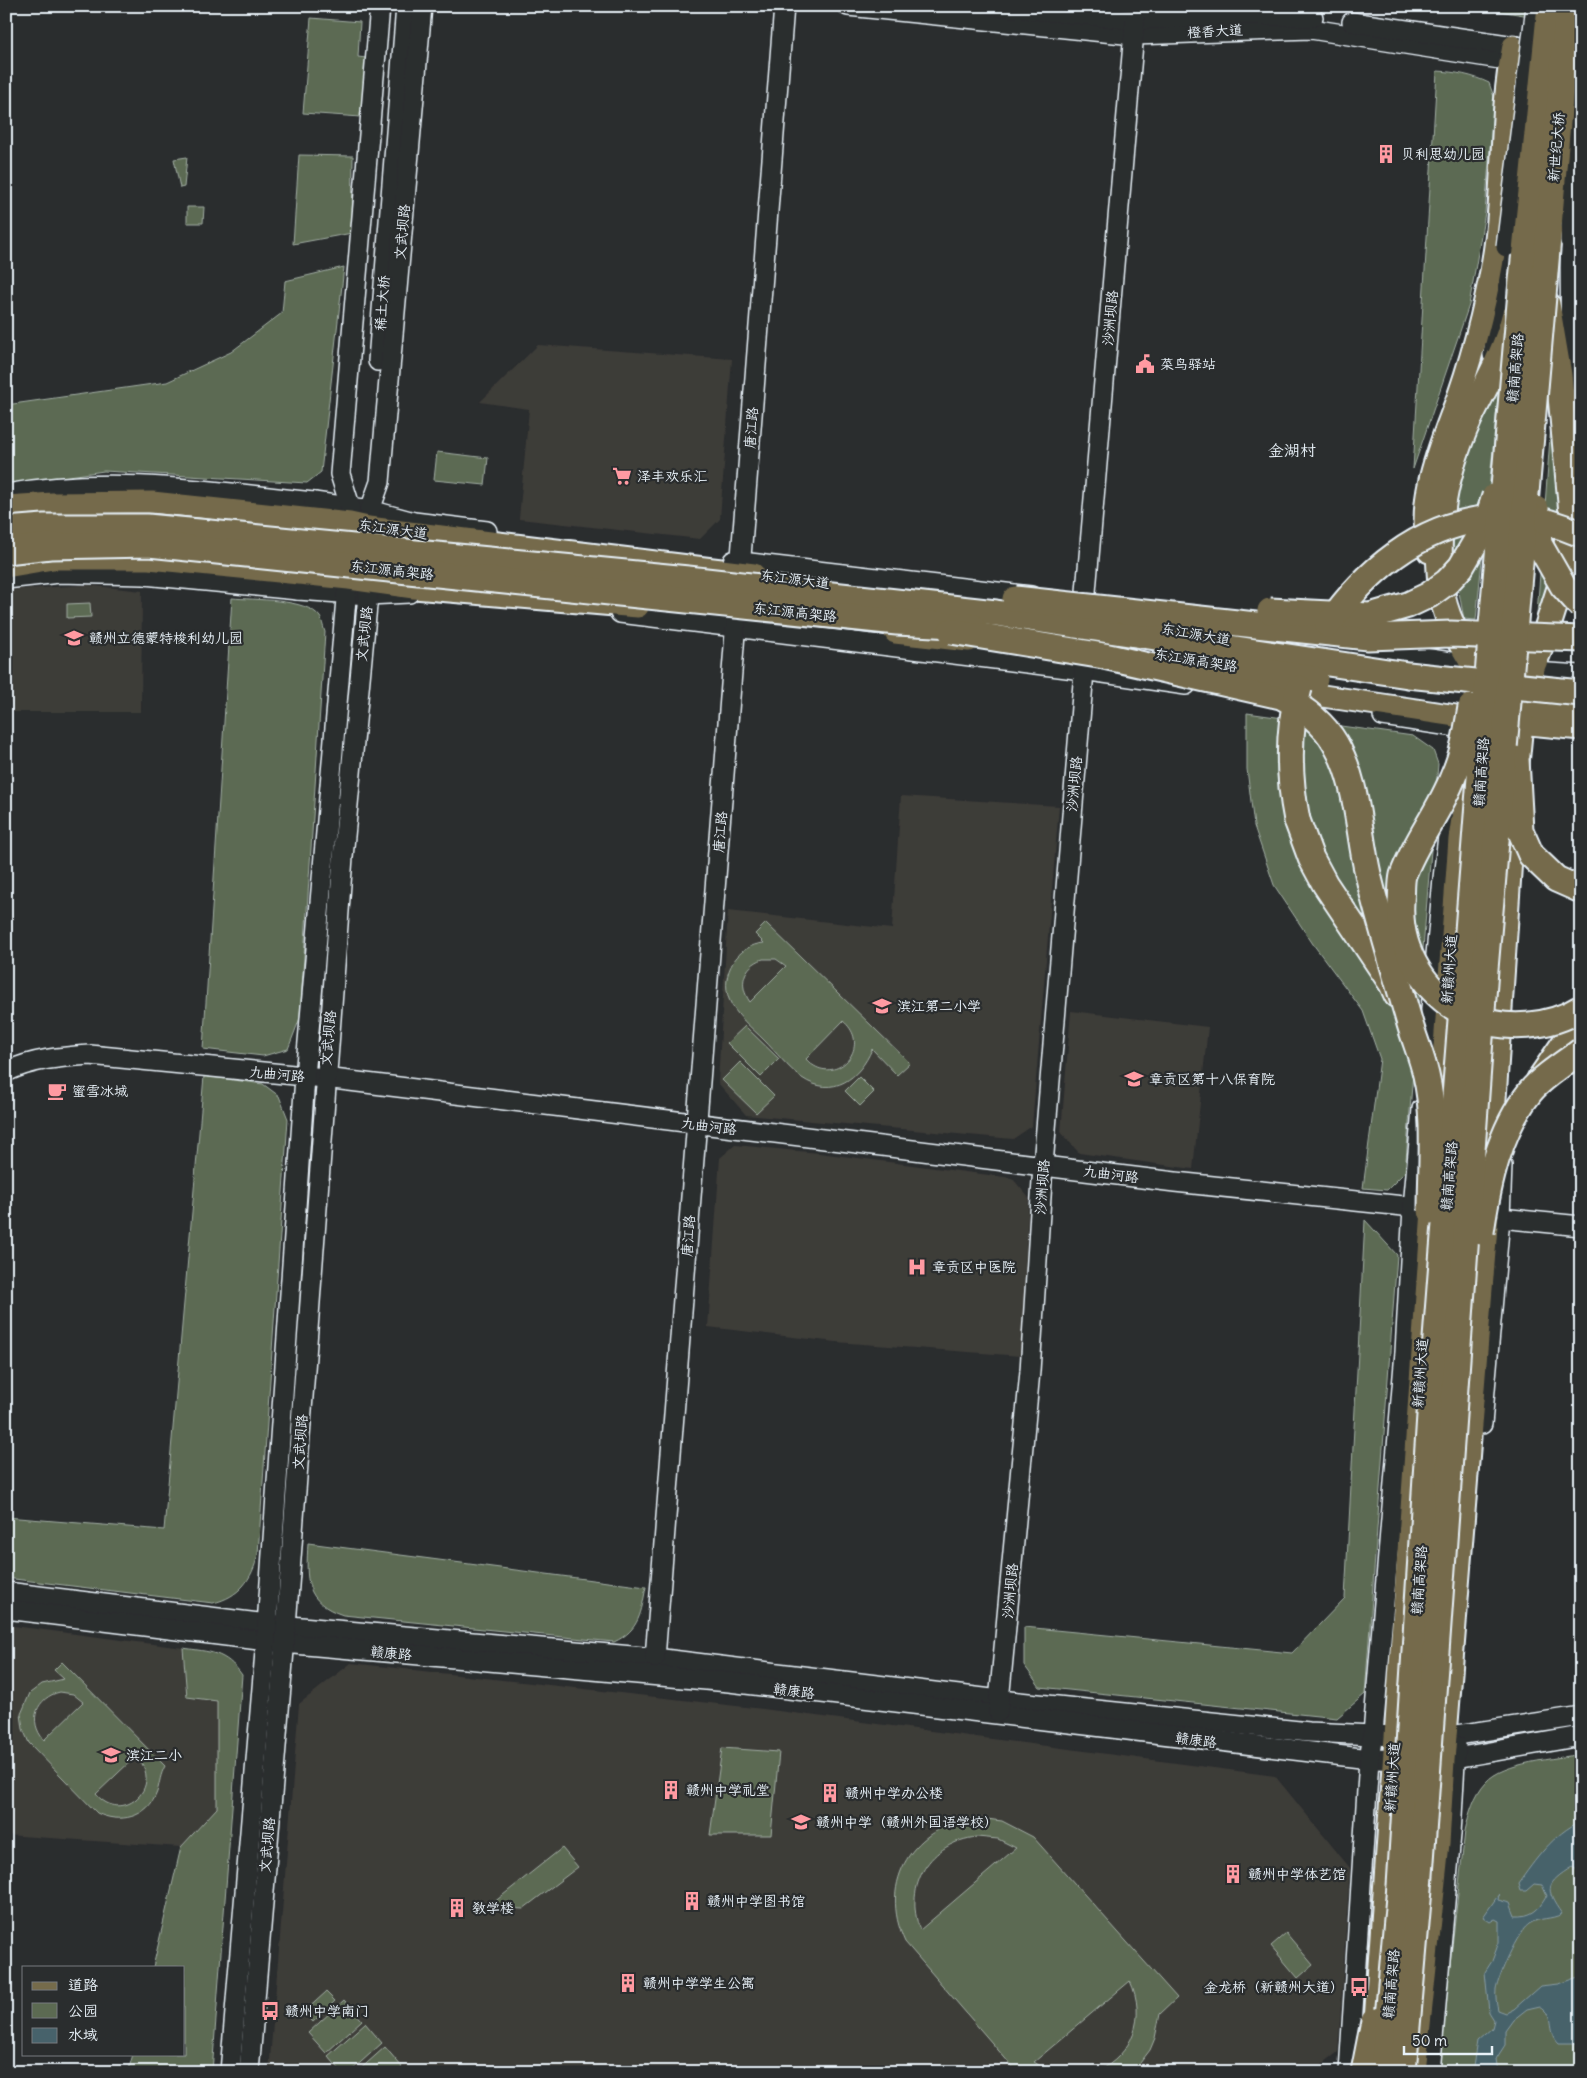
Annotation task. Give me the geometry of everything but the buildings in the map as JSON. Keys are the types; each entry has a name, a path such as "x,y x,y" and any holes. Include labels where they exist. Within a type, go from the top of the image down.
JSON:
{"highway":[{"name":"新世纪大桥","path":"1533,283 1550,6"},
{"name":"新世纪大桥","path":"1533,283 1568,6"},
{"name":"赣南高架路","path":"1441,1414 1485,969 1526,493 1533,283"},
{"name":"赣南高架路","path":"1403,2072 1410,1888 1492,625 1504,505 1533,283"},
{"path":"1442,597 1438,552 1439,516 1456,451 1492,377 1511,328 1533,283"},
{"path":"1533,283 1534,495 1540,544 1563,586 1581,606"},
{"path":"1085,608 1237,609 1370,616 1429,595 1447,582 1461,567 1474,546 1494,502 1533,283"},
{"path":"1528,678 1545,635 1560,588 1572,513 1559,375 1533,283"},
{"path":"1526,493 1527,629 1515,744 1520,830 1531,855 1556,879 1581,890"},
{"path":"1504,505 1486,591 1467,736 1453,778 1423,832 1403,877 1400,915 1402,932 1410,958 1421,977 1438,996 1469,1016 1504,1026 1520,1025 1548,1022 1581,1008"},
{"path":"1410,1024 1392,984 1325,884 1311,858 1297,820 1291,789 1289,742 1293,711 1300,683 1323,631 1360,583 1422,537 1450,525 1512,515 1545,521 1581,534"},
{"name":"东江源高架路","path":"6,530 44,526 146,527 688,579 996,613 1408,676 1581,693"},
{"name":"东江源高架路","path":"6,551 50,546 149,544 897,622 994,627 1274,673 1581,710"},
{"path":"688,579 996,597 1368,637 1451,634 1581,639"},
{"path":"897,622 1104,656 1281,696 1302,708 1334,741 1352,784 1369,876 1426,1075 1432,1125 1441,1414"},
{"path":"1539,706 1581,714"},
{"path":"1441,1414 1486,1202 1505,1133 1531,1091 1564,1044 1581,1031"},
{"path":"1531,1091 1581,1051"},
{"name":"赣南高架路","path":"1383,2072 1410,1888"},
{"path":"1364,2072 1410,1888"},
{"path":"1410,1888 1420,2072"}],"main road":[{"path":"1478,671 1448,616 1427,546 1425,514 1436,454 1459,393 1489,277 1496,239 1511,53"},
{"name":"东江源大道","path":"6,506 53,503 152,502 360,517 740,567 1085,608 1344,660 1478,671 1581,688"},
{"path":"1550,634 1581,552"},
{"path":"6,567 53,558 148,559 358,587 414,588 737,621 992,644 1084,665 1471,725 1522,729 1581,729"},
{"name":"新赣州大道","path":"1371,2072 1394,1760 1384,1735 1459,839 1478,671"},
{"path":"1415,2072 1452,1735 1488,1210 1511,837 1528,678"}],"street":[{"name":"文武坝路","path":"230,2072 309,1335 325,1078 342,857 358,587 360,517 340,474 380,6"},
{"name":"稀土大桥","path":"360,517 374,292 388,6"},
{"name":"稀土大桥","path":"374,292 406,6"},
{"name":"文武坝路","path":"360,517 380,482 422,6"},
{"name":"唐江路","path":"655,1658 784,6"},
{"name":"橙香大道","path":"848,6 1134,28 1247,15 1321,18 1511,53 1581,72"},
{"name":"橙香大道","path":"993,6 1134,28"},
{"path":"1425,514 1443,449 1459,415 1482,380 1495,348 1536,6"},
{"name":"沙洲坝路","path":"1085,608 1134,28"},
{"path":"1581,40 1570,241 1570,380 1581,471"},
{"name":"橙香大道","path":"1511,53 1581,58"},
{"path":"6,494 64,485 155,485 314,502 360,517"},
{"path":"1581,521 1569,581 1550,634 1528,678 1581,675"},
{"path":"6,579 59,572 135,575 298,590 358,587"},
{"name":"文武坝路","path":"249,2072 276,1634 305,1076 358,587"},
{"name":"沙洲坝路","path":"999,1708 1030,1371 1043,1165 1084,665"},
{"path":"1349,2072 1369,1759 1384,1735 1413,1207 1443,878 1471,725"},
{"path":"1452,1735 1500,1218 1522,729 1581,737"},
{"name":"九曲河路","path":"6,1072 17,1066 53,1058 90,1055 325,1078 697,1124 1413,1207"},
{"path":"1500,1218 1581,1226"},
{"name":"赣康路","path":"6,1592 276,1634 655,1658 1369,1759 1449,1759 1581,1736"},
{"name":"赣康路","path":"6,1609 276,1634 729,1682 999,1708 1309,1732 1452,1735 1581,1716"},
{"path":"1430,2072 1451,1834 1449,1759"}],"shaded area":[{"path":"538,345 732,359 720,519 700,539 519,519 529,409 480,402"},
{"name":"赣州立德蒙特梭利幼儿园","path":"87,585 142,591 141,712 13,712 6,685 6,590"},
{"name":"滨江第二小学","path":"901,796 1059,806 1032,1126 1013,1139 746,1115 718,1083 728,911 892,929"},
{"name":"章贡区第十八保育院","path":"1071,1011 1208,1027 1193,1169 1079,1153 1061,1132"},
{"name":"章贡区中医院","path":"735,1145 819,1153 1012,1178 1029,1198 1021,1356 836,1342 708,1327 720,1158"},
{"name":"滨江二小","path":"6,1625 183,1648 187,1697 217,1701 217,1808 181,1847 6,1835"},
{"name":"赣州中学（赣州外国语学校）","path":"351,1663 763,1709 1275,1776 1350,1868 1338,2052 1312,2072 269,2072 299,1704"}],"green space":[{"path":"1468,6 1516,6 1533,10 1530,16"},
{"path":"311,18 360,22 358,57 366,58 361,117 303,113"},
{"path":"1437,71 1464,74 1489,83 1494,97 1485,212 1469,305 1413,469"},
{"path":"299,155 353,156 352,233 293,244"},
{"path":"187,157 184,187 180,188 174,159"},
{"path":"187,207 204,207 203,223 187,223"},
{"path":"344,267 321,472 307,483 104,471 6,485 6,405 167,382 231,352 282,313 285,281"},
{"path":"1501,368 1476,620 1464,619 1456,577 1451,519 1452,505 1459,470 1465,452"},
{"path":"1553,397 1563,543 1536,628"},
{"path":"437,452 488,458 485,485 434,480"},
{"path":"232,598 279,601 304,606 320,617 325,632 300,1018 288,1049 263,1056 203,1049"},
{"path":"90,603 91,617 67,618 67,604"},
{"path":"1247,713 1413,736 1433,750 1438,764 1405,1172 1387,1190 1363,1188 1380,1059 1363,1011 1313,944 1274,885 1254,826 1247,769"},
{"path":"766,923 910,1063 897,1075 872,1049 860,1069 853,1076 835,1086 813,1084 797,1074 749,1026 729,999 727,980 733,962 746,949 764,943 755,934","holes":["763,959 776,959 786,966 750,1002 744,989 744,977 751,966","843,1021 852,1031 855,1042 852,1053 847,1061 838,1067 828,1070 817,1067 806,1059"]},
{"path":"745,1026 779,1059 761,1077 727,1043"},
{"path":"740,1062 774,1096 756,1113 722,1080"},
{"path":"204,1076 263,1084 279,1096 288,1119 258,1554 252,1572 237,1592 213,1603 6,1578 6,1517 164,1530"},
{"path":"859,1077 874,1092 860,1106 845,1091"},
{"path":"1365,1220 1397,1255 1365,1694 1337,1718 1040,1687 1024,1665 1024,1627 1292,1653 1345,1598"},
{"path":"308,1543 646,1587 641,1612 634,1626 623,1637 614,1642 343,1615 330,1610 321,1603 314,1596 310,1588 307,1568"},
{"path":"183,1648 209,1652 223,1657 236,1667 242,1675 212,2072 128,2072 132,2056 185,2056 185,1966 153,1966 181,1847 217,1808 217,1701 187,1697"},
{"path":"62,1662 165,1766 153,1801 140,1813 123,1818 114,1818 97,1813 29,1743 23,1729 21,1714 30,1693 42,1684 64,1679 54,1670","holes":["60,1692 73,1694 83,1702 44,1740 36,1725 37,1711 45,1699","136,1756 144,1768 146,1779 143,1790 137,1798 128,1804 117,1806 106,1803 96,1794"]},
{"path":"722,1748 779,1752 771,1835 710,1835"},
{"path":"1581,1754 1581,2072 1438,2072 1465,1831 1475,1798 1486,1782 1494,1775 1505,1770 1530,1762"},
{"path":"979,1818 1002,1821 1033,1837 1177,1998 1160,2014 1155,2038 1150,2050 1133,2072 1097,2072 1120,2055 1128,2045 1133,2033 1137,2021 1137,2008 1130,1981 1034,2062 1050,2072 1017,2072 905,1942 897,1920 895,1898 899,1878 907,1859 919,1844 936,1831 956,1822","holes":["977,1837 998,1839 1016,1848 920,1930 915,1897 918,1882 924,1868 946,1847 960,1841"]},
{"path":"562,1848 578,1867 523,1909 488,1907"},
{"path":"1286,1933 1313,1965 1298,1978 1271,1946"},
{"path":"326,1992 335,2001 313,2022 304,2012"},
{"path":"344,2000 362,2020 326,2053 308,2033"},
{"path":"365,2023 382,2043 350,2072 342,2072 328,2056"},
{"path":"385,2047 402,2067 397,2072 357,2072"}],"water":[{"path":"1581,1821 1581,1872 1572,1867 1557,1878 1550,1887 1552,1898 1562,1914 1533,1922 1519,1935 1504,1965 1496,1995 1498,2010 1506,2013 1514,2009 1540,1986 1558,1984 1581,1976 1581,2043 1559,2043 1555,2038 1550,2019 1545,2010 1540,2006 1527,2009 1513,2020 1505,2031 1505,2045 1496,2059 1498,2072 1472,2072 1477,2041 1492,2028 1494,2020 1489,2012 1485,1972 1492,1961 1499,1942 1499,1921 1495,1919 1490,1922 1483,1917 1499,1894 1498,1900 1510,1903 1515,1916 1530,1914 1538,1909 1547,1896 1542,1885 1534,1884 1526,1891 1520,1891 1518,1884 1553,1840"}],"place":[{"name":"贝利思幼儿园","path":"1386,154"},
{"name":"菜鸟驿站","path":"1145,364"},
{"name":"泽丰欢乐汇","path":"622,476"},
{"name":"赣州立德蒙特梭利幼儿园","path":"74,638"},
{"name":"滨江第二小学","path":"882,1006"},
{"name":"章贡区第十八保育院","path":"1134,1079"},
{"name":"蜜雪冰城","path":"57,1091"},
{"name":"章贡区中医院","path":"917,1267"},
{"name":"滨江二小","path":"111,1755"},
{"name":"赣州中学礼堂","path":"671,1790"},
{"name":"赣州中学办公楼","path":"830,1793"},
{"name":"赣州中学（赣州外国语学校）","path":"801,1822"},
{"name":"赣州中学体艺馆","path":"1233,1874"},
{"name":"赣州中学图书馆","path":"692,1901"},
{"name":"教学楼","path":"457,1908"},
{"name":"赣州中学学生公寓","path":"628,1983"},
{"name":"金龙桥（新赣州大道）","path":"1359,1987"},
{"name":"赣州中学南门","path":"270,2011"}],"district":[{"name":"金湖村","path":"1292,450"}]}
